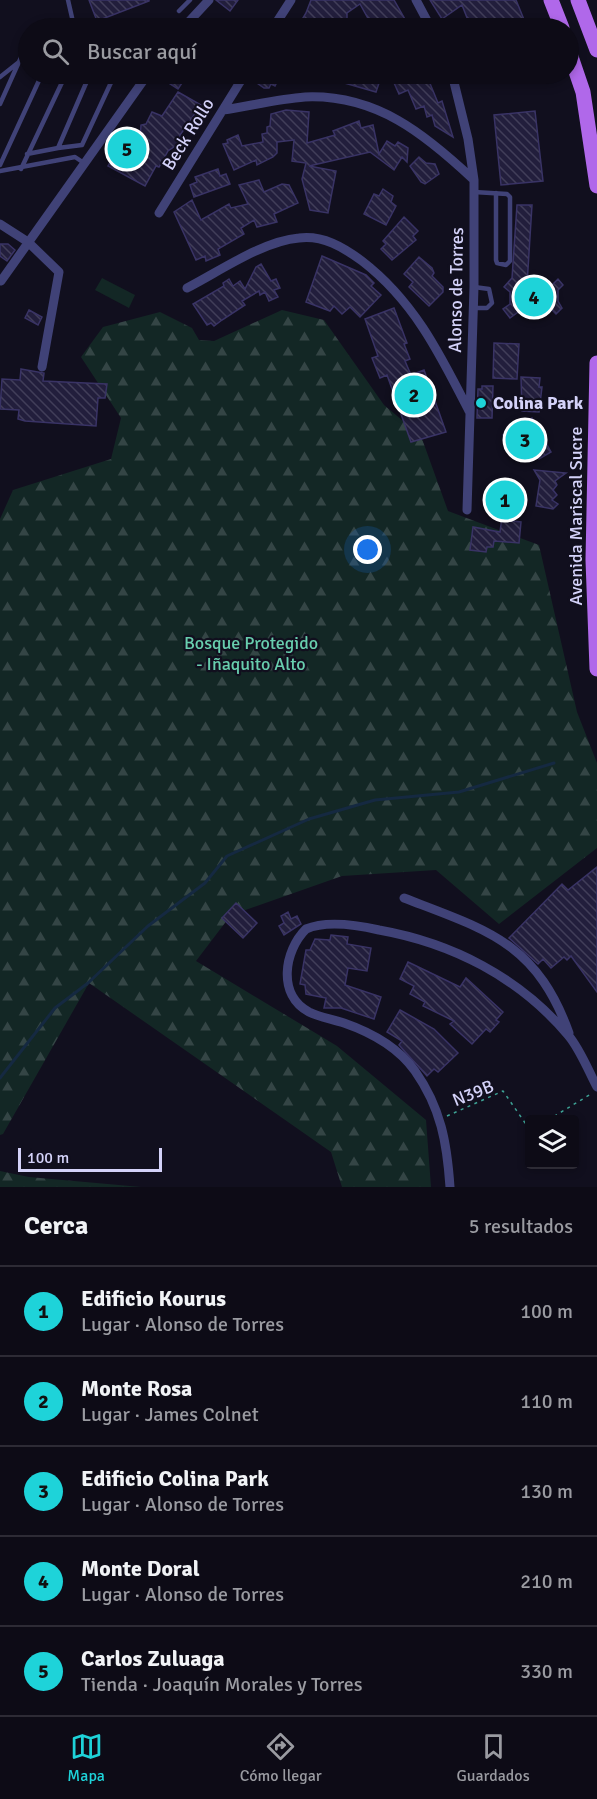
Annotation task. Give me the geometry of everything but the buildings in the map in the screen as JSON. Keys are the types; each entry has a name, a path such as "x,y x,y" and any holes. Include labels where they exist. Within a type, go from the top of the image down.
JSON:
{"main road":[{"path":"551,0 558,18"},
{"path":"578,0 597,50"},
{"path":"579,80 583,92 597,186"},
{"name":"Avenida Mariscal Sucre","path":"597,363 593,560 597,669"}],"street":[{"path":"192,18 209,0"},
{"path":"279,18 291,0"},
{"path":"416,0 426,18"},
{"path":"1,281 141,84"},
{"name":"Beck Rollo","path":"159,213 239,84"},
{"name":"Alonso de Torres","path":"454,84 468,139 474,180 474,308 467,510"},
{"path":"223,110 302,98 338,98 356,102 384,111 419,132 474,180"},
{"path":"0,224 28,242 59,272 60,277 42,367"},
{"path":"187,288 274,243 309,237 338,245 382,277 406,302 431,336 470,413"},
{"path":"404,898 487,931 518,954 547,985 557,1001 569,1036 597,1089"},
{"path":"450,1187 447,1143 441,1119 415,1070 379,1038 309,1012 295,1000 287,984 288,960 294,946 306,929 334,925 366,927 428,941 460,953 504,976 569,1036"}],"lane":[{"path":"68,0 72,18"},
{"path":"179,11 190,0"},
{"path":"0,77 18,63"},
{"path":"0,104 18,64"},
{"path":"0,165 37,84"},
{"path":"21,169 61,84"},
{"path":"58,148 86,84"},
{"path":"27,154 82,145 110,84"},
{"path":"0,171 21,169 75,157 85,163"},
{"path":"474,192 496,193 507,194 510,197 510,261 506,265 497,263 496,260 496,193"},
{"path":"474,287 489,289 492,303 487,308 474,308"}],"path":[{"path":"555,1115 597,1089"},
{"name":"N39B","path":"441,1119 503,1090 525,1123"}],"green space":[{"path":"102,278 135,295 129,308 95,290"},
{"name":"Bosque Protegido - Iñaquito Alto","path":"282,310 324,320 384,405 421,436 448,511 539,545 577,712 597,763 597,848 499,924 436,870 342,876 231,915 196,961 337,1046 426,1120 431,1187 342,1187 331,1152 89,983 3,1134 0,1135 0,519 13,490 111,459 121,418 81,357 103,327 160,312 192,328 199,340 214,341"},
{"path":"0,1171 29,1177 141,1187 0,1187"}],"waterway":[{"path":"0,1078 55,1008 88,983 148,926 205,883 227,856 309,819 375,800 459,792 554,763"}],"place":[{"name":"Carlos Zuluaga","path":"127,149"},
{"name":"Monte Doral","path":"534,297"},
{"name":"Monte Rosa","path":"414,395"},
{"name":"Colina Park","path":"481,403"},
{"name":"Edificio Colina Park","path":"525,440"},
{"name":"Edificio Kourus","path":"505,500"}]}
